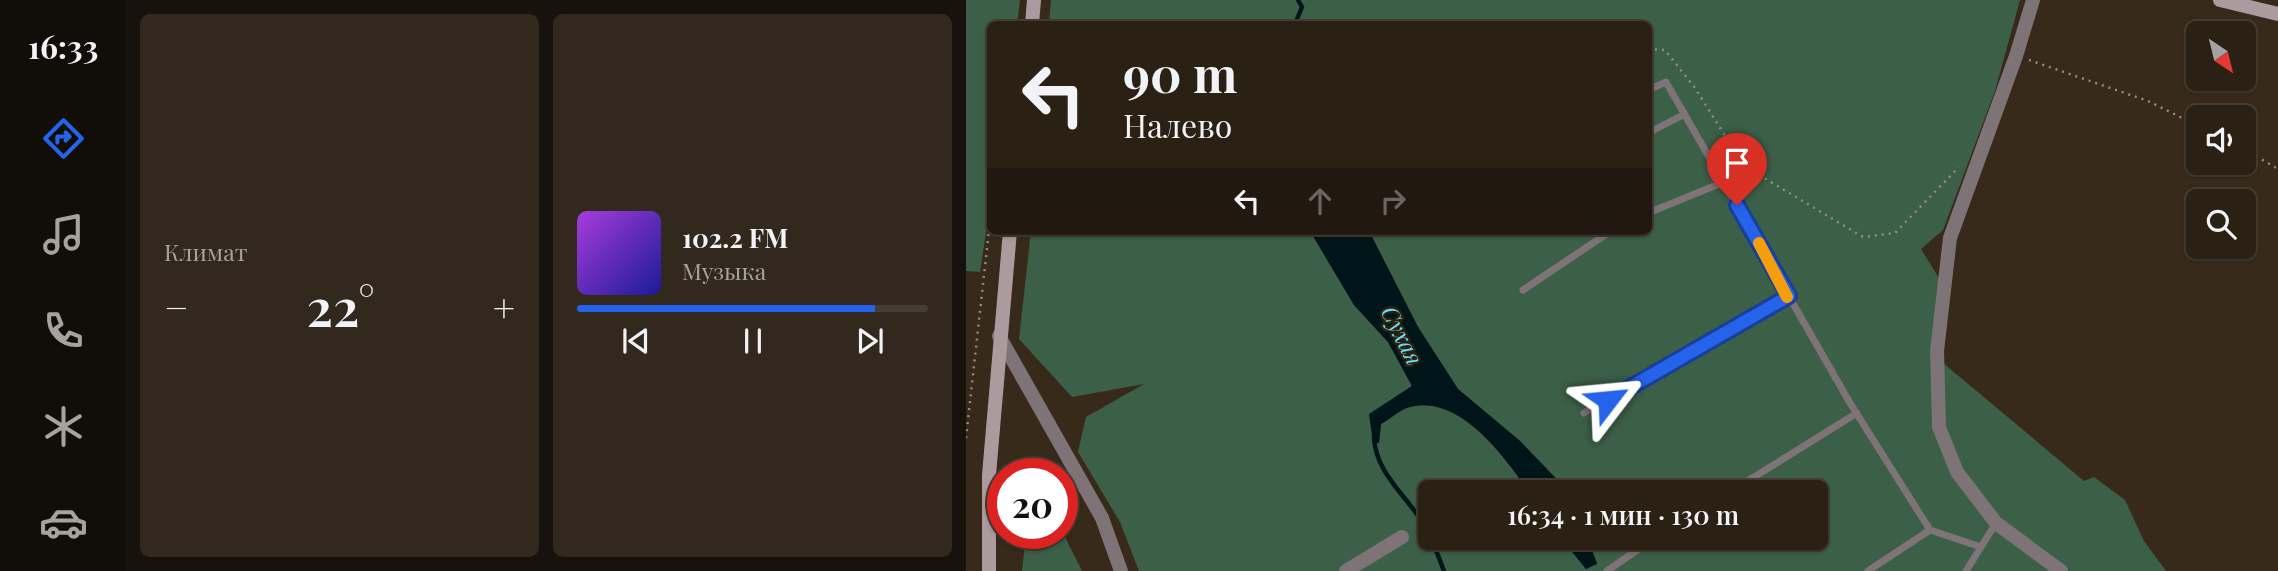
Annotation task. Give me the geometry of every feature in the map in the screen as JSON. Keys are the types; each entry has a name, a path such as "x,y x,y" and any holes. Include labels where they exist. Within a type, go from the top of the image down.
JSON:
{"main road":[{"path":"1032,21 1034,0"},
{"path":"2220,0 2277,12"},
{"path":"989,571 989,475 1010,235"}],"street":[{"path":"2033,0 2016,56 1950,238 1937,351 1939,427 1957,472 1996,523 2061,571"},
{"path":"999,336 1102,518 1121,571"},
{"path":"1346,571 1402,537"}],"lane":[{"path":"1652,88 1666,82 1857,413 1930,530 1981,547"},
{"path":"1652,131 1685,114"},
{"path":"1652,211 1724,182"},
{"path":"1523,290 1605,235"},
{"path":"1584,413 1789,296"},
{"path":"1749,480 1857,413"},
{"path":"1966,571 1996,523"},
{"path":"1868,571 1930,530"},
{"path":"1607,571 1637,550"}],"path":[{"path":"1652,49 1665,50 1695,88 1744,166 1864,237 1895,233 1960,167"},
{"path":"2016,56 2148,101 2186,120"},
{"path":"2256,156 2278,169"},
{"path":"966,438 989,235"}],"green space":[{"path":"966,0 1020,0 1017,21 987,21 987,226 980,272 966,271"},
{"path":"1051,0 2020,0 1995,91 1943,230 1921,249 1942,283 1930,352 2084,481 2094,477 2125,500 2144,541 2166,571 1139,571 1120,522 1078,452 1086,417 1144,384 1072,397 1019,339 1031,235 1312,235 1354,305 1388,342 1412,386 1370,414 1379,442 1381,424 1406,408 1428,405 1463,419 1479,432 1494,446 1520,480 1418,480 1418,550 1571,550 1586,569 1597,563 1592,550 1828,550 1828,480 1557,480 1520,441 1458,389 1418,327 1371,235 1652,235 1652,21 1049,21"},
{"path":"1024,549 1071,549 1082,571 1022,571"}],"water":[{"path":"1312,235 1371,235 1418,327 1458,389 1520,441 1557,480 1520,480 1494,446 1479,432 1446,410 1428,405 1406,408 1381,424 1379,443 1373,443 1369,414 1412,386 1388,342 1354,305"},
{"path":"1571,550 1592,550 1597,564 1586,569"}],"waterway":[{"name":"Сухая","path":"1296,21 1302,7 1298,0"},
{"name":"Сухая","path":"1374,437 1380,462 1425,526 1444,571"}],"slow traffic":[{"path":"1759,243 1789,296 1787,297"}],"route":[{"path":"1608,400 1789,296 1737,205"}]}
